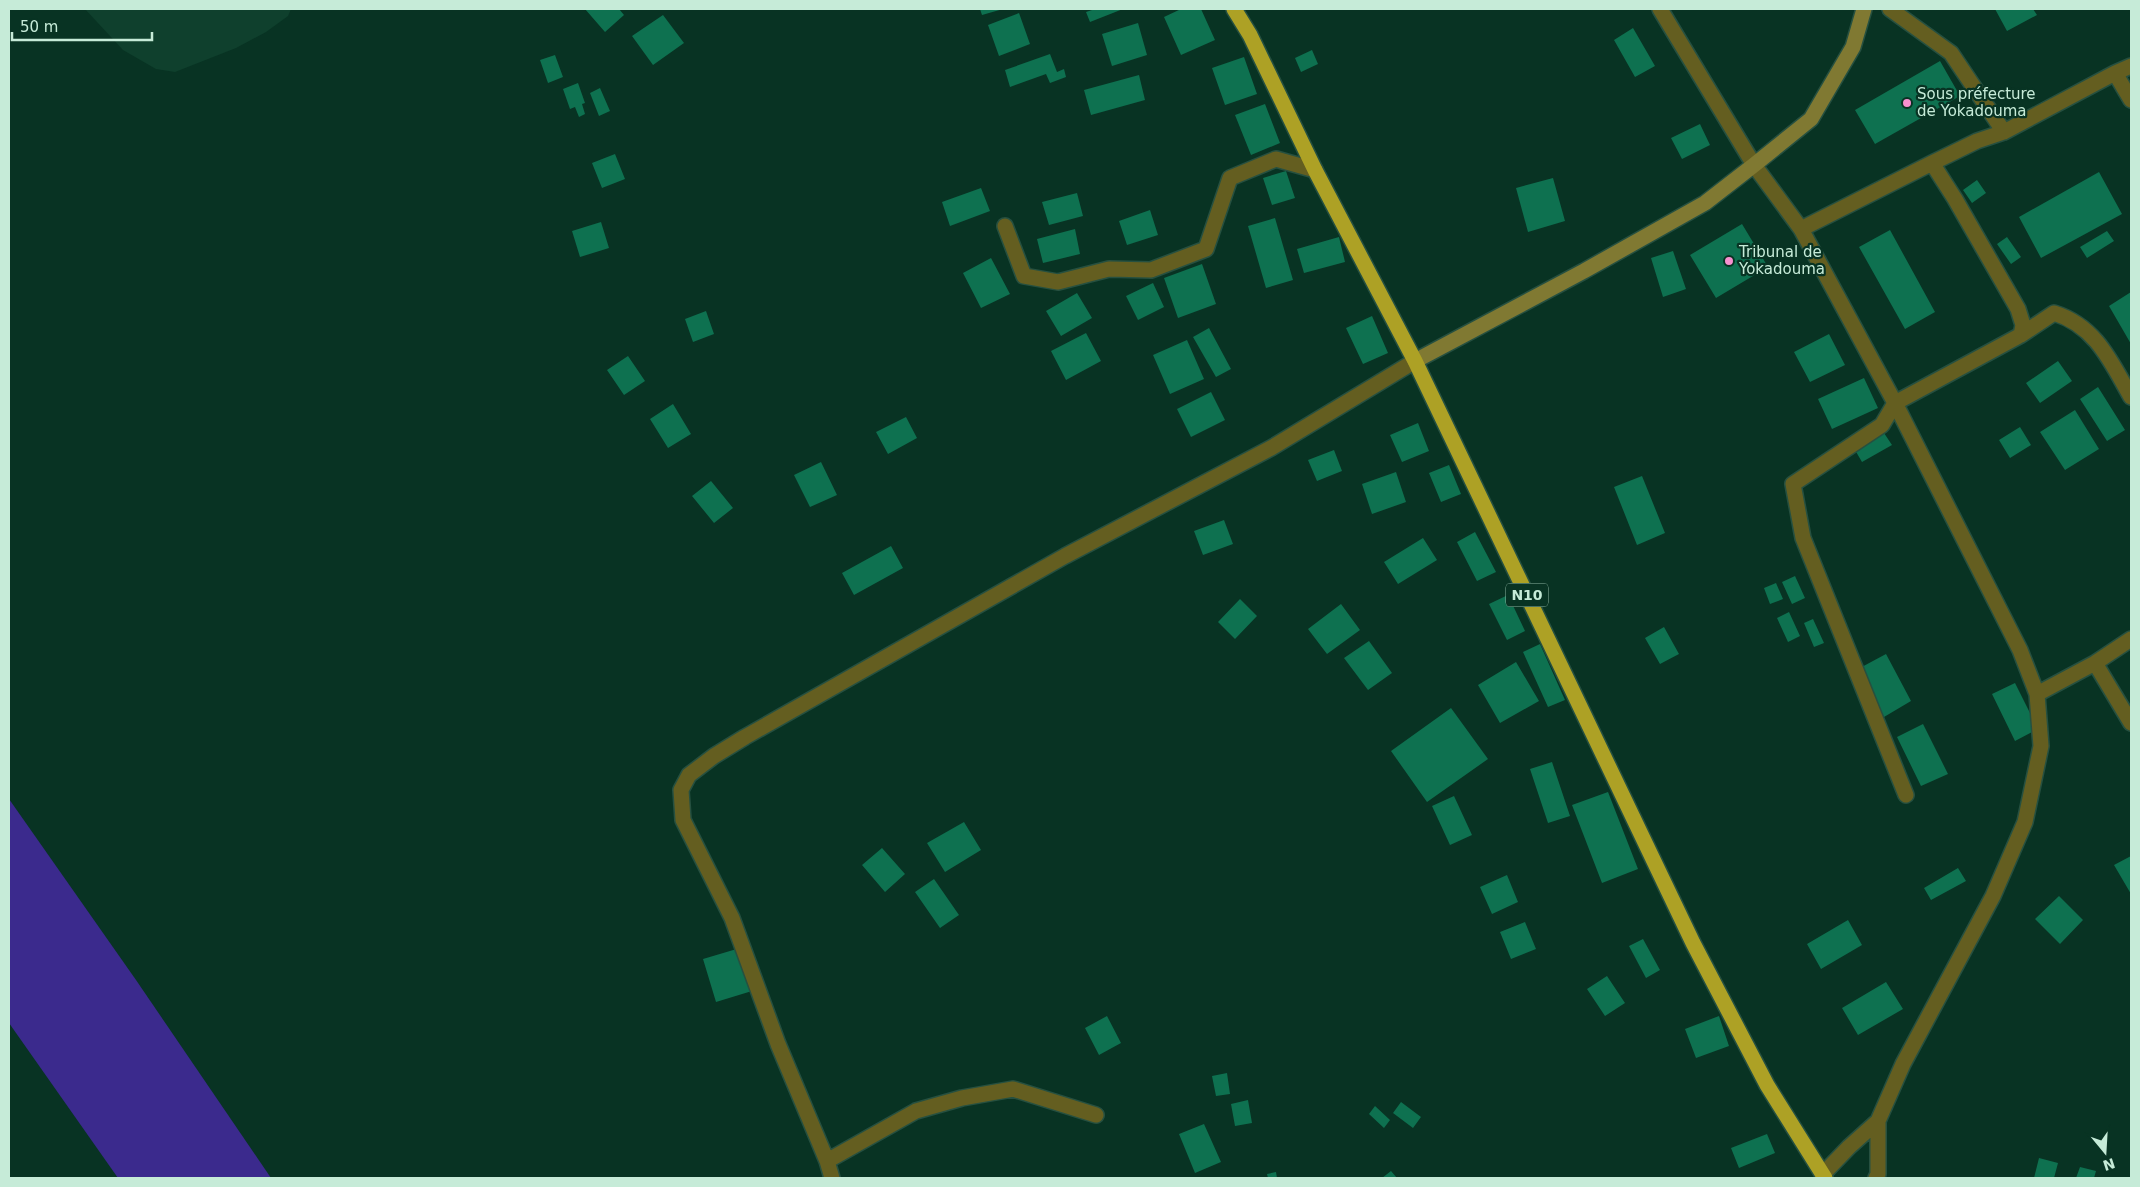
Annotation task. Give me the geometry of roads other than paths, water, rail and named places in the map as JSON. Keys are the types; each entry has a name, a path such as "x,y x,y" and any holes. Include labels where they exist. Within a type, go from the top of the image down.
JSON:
{"highway":[{"name":"N10","path":"1234,9 1250,35 1315,170 1415,360 1694,943 1767,1085 1824,1176"}],"street":[{"path":"1660,9 1754,166 1801,229 1895,403 2020,650 2037,694 2041,746 2025,822 1993,896 1903,1064 1878,1122 1876,1178"},
{"path":"832,1178 827,1161 778,1044 732,918 683,820 681,790 689,775 714,756 745,737 1065,556 1271,448 1415,360 1584,271 1705,203 1754,166 1811,118 1853,47 1864,9"},
{"path":"1890,9 1951,53 2004,132"},
{"path":"1801,229 1932,163 2004,132 2131,66"},
{"path":"2115,73 2131,100"},
{"path":"1006,226 1024,276 1058,282 1109,269 1151,270 1206,249 1230,178 1276,159 1315,170"},
{"path":"1932,163 1955,199 2018,309 2023,325 2021,335"},
{"path":"1906,794 1803,538 1793,484 1882,425 1895,403 2021,335 2054,313 2070,318 2098,341 2131,397"},
{"path":"2037,694 2095,663 2131,639"},
{"path":"2095,663 2131,724"},
{"path":"827,1161 916,1111 962,1098 1014,1089 1096,1115"},
{"path":"1824,1176 1849,1146 1878,1122"}],"place":[{"name":"Sous préfecture de Yokadouma","path":"1907,103"},
{"name":"Tribunal de Yokadouma","path":"1729,261"}]}
